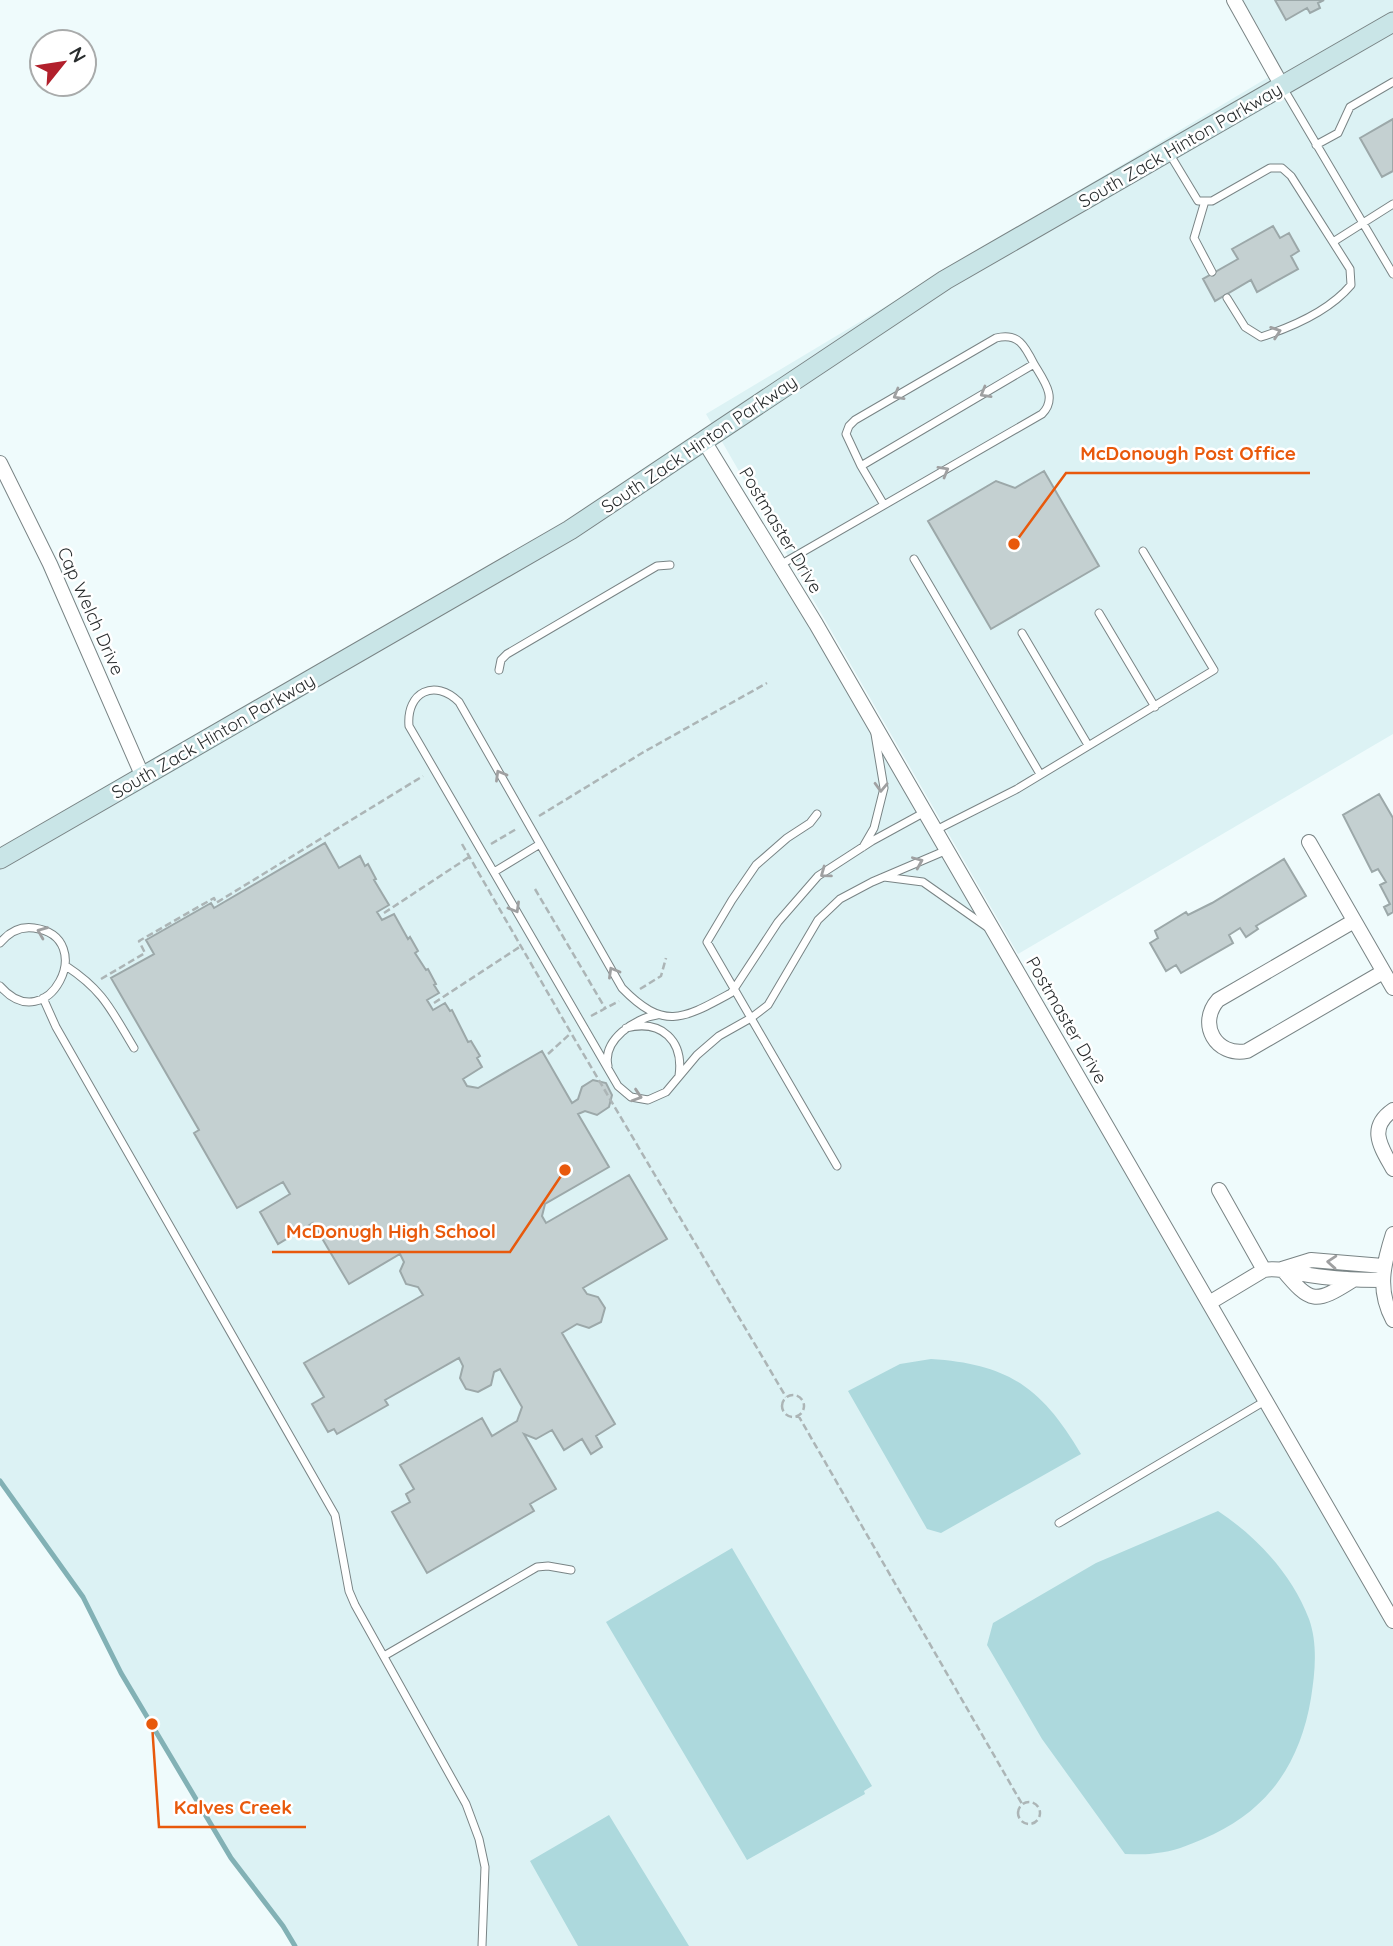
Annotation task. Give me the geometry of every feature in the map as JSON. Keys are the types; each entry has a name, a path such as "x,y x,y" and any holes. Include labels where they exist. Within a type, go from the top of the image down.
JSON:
{"main road":[{"name":"South Zack Hinton Parkway","path":"0,859 570,530 945,280 1393,22"}],"street":[{"path":"1234,0 1282,86"},
{"name":"Postmaster Drive","path":"704,441 925,812 1393,1621"},
{"name":"Cap Welch Drive","path":"0,463 50,564 142,777"},
{"path":"1309,842 1393,988"},
{"path":"1354,921 1218,1000 1209,1017 1212,1035 1218,1044 1227,1050 1247,1051 1384,972"},
{"path":"1393,1110 1382,1119 1378,1135 1393,1169"},
{"path":"1219,1190 1264,1270"},
{"path":"1393,1234 1383,1273 1384,1301 1393,1320"},
{"path":"1209,1303 1264,1270 1282,1269 1311,1260 1383,1273"},
{"path":"1282,1269 1307,1275 1353,1280 1383,1273"},
{"path":"1282,1269 1304,1294 1318,1298 1330,1295 1353,1280"}],"lane":[{"path":"1316,145 1338,133 1350,107 1393,82"},
{"path":"1282,86 1393,274"},
{"path":"1169,152 1198,201 1212,201 1270,168 1282,168 1291,176 1350,269 1351,285 1341,297 1283,330 1261,337 1245,327 1227,298"},
{"path":"1205,201 1194,238 1212,272"},
{"path":"1333,242 1393,204"},
{"path":"780,565 1042,415 1051,400 1048,387 1022,343 1015,337 1006,335 996,338 849,426 846,434 884,505"},
{"path":"861,466 1034,364"},
{"path":"936,831 1040,774 1214,670 1143,551"},
{"path":"914,559 1040,774"},
{"path":"499,670 501,660 506,654 657,566 670,565"},
{"path":"1099,613 1155,707"},
{"path":"1022,633 1088,745"},
{"path":"679,1077 681,1055 677,1046 622,988 459,702 449,692 436,689 423,693 413,701 408,713 409,726 618,1086 631,1097 649,1100 666,1091 679,1077 697,1055 719,1036 768,1005 818,920 840,899 947,850"},
{"path":"862,848 874,828 884,788 873,723"},
{"path":"609,1070 606,1059 610,1049 626,1028 650,1016 692,1014 731,993 778,922 818,876 925,812"},
{"path":"817,814 810,823 787,838 756,866 707,942 837,1166"},
{"path":"494,872 540,844"},
{"path":"883,877 923,882 994,932"},
{"path":"0,943 19,929 32,928 46,932 61,946 66,966 59,985 43,998 20,1000 0,986"},
{"path":"66,966 104,997 134,1048"},
{"path":"43,998 56,1027 327,1497 339,1530 349,1591 467,1804 485,1867 482,1946"},
{"path":"642,1007 662,1015"},
{"path":"626,1028 647,1026 667,1033"},
{"path":"1059,1523 1266,1401"},
{"path":"384,1656 537,1567 571,1570"}],"path":[{"path":"536,817 642,753 767,683"},
{"path":"92,985 145,953 139,941 214,898 216,903 423,776"},
{"path":"491,844 520,827"},
{"path":"384,913 473,854"},
{"path":"535,889 605,1009"},
{"path":"434,1003 521,946"},
{"path":"640,989 661,976 666,958"},
{"path":"592,1016 620,1000"},
{"path":"548,1054 571,1033"},
{"path":"795,1395 802,1399 804,1407 798,1415 791,1416 784,1412 782,1405 786,1397 795,1395"},
{"path":"798,1415 1022,1804"},
{"path":"1029,1802 1037,1805 1040,1812 1035,1822 1027,1824 1020,1819 1018,1810 1022,1804 1029,1802"}],"shaded area":[{"path":"1234,0 1393,0 1393,734 1018,954 706,414 1277,72"},
{"path":"704,441 1393,1622 1393,1946 295,1946 231,1858 121,1673 83,1597 0,1481 0,860"},
{"path":"931,1359 982,1367 1021,1384 1052,1412 1081,1454 941,1533 927,1529 848,1391 900,1364"},
{"path":"1218,1511 1272,1558 1293,1587 1309,1619 1315,1658 1306,1722 1289,1765 1262,1801 1245,1815 1225,1828 1180,1848 1153,1854 1125,1854 1042,1739 987,1645 993,1623 1096,1563"},
{"path":"732,1548 872,1786 864,1791 865,1794 747,1860 606,1622"},
{"path":"609,1815 689,1946 578,1946 530,1861"}],"building":[{"path":"1275,0 1324,0 1318,3 1320,8 1310,13 1307,8 1286,20"},
{"path":"1393,119 1393,171 1382,177 1360,138"},
{"path":"1273,226 1280,238 1289,233 1299,251 1291,256 1298,269 1257,292 1251,280 1215,301 1203,279 1238,259 1232,249"},
{"path":"1044,471 1099,566 991,629 928,521 996,481 1015,488"},
{"path":"1379,794 1393,818 1393,912 1388,915 1384,907 1390,904 1380,885 1386,882 1378,869 1372,872 1343,815"},
{"path":"325,843 339,868 360,856 365,866 368,864 389,905 377,912 382,920 394,914 436,984 434,985 439,993 427,1000 433,1010 445,1003 450,1011 452,1010 468,1042 471,1041 480,1056 477,1058 482,1067 463,1079 467,1086 478,1088 542,1051 572,1103 578,1099 582,1087 593,1080 606,1083 612,1095 609,1107 597,1115 585,1111 578,1114 609,1167 545,1204 542,1216 546,1223 629,1175 667,1239 583,1288 587,1294 598,1297 605,1308 601,1322 589,1328 577,1324 562,1333 615,1424 596,1436 602,1447 591,1454 582,1439 564,1450 552,1430 536,1439 524,1434 556,1489 530,1504 534,1511 427,1573 392,1512 410,1502 406,1494 414,1489 400,1465 482,1418 492,1436 517,1421 522,1407 500,1369 494,1372 491,1385 478,1392 466,1389 460,1378 463,1366 459,1358 385,1400 388,1405 337,1434 334,1429 328,1432 312,1404 324,1397 304,1363 423,1295 418,1287 406,1284 400,1271 404,1262 400,1254 349,1284 313,1223 278,1244 260,1212 290,1194 283,1182 237,1208 194,1133 199,1130 111,978 154,954 146,940 211,903 214,908"},
{"path":"1284,859 1306,896 1256,926 1258,929 1246,937 1240,928 1229,935 1233,943 1181,973 1176,965 1166,971 1150,943 1158,938 1155,931 1186,912 1188,915 1212,903"}],"waterway":[{"path":"0,1481 83,1597 121,1673 231,1858 295,1946"}],"place":[{"name":"McDonough Post Office","path":"1014,544"},
{"name":"McDonugh High School","path":"565,1170"},
{"name":"Kalves Creek","path":"152,1724"}]}
